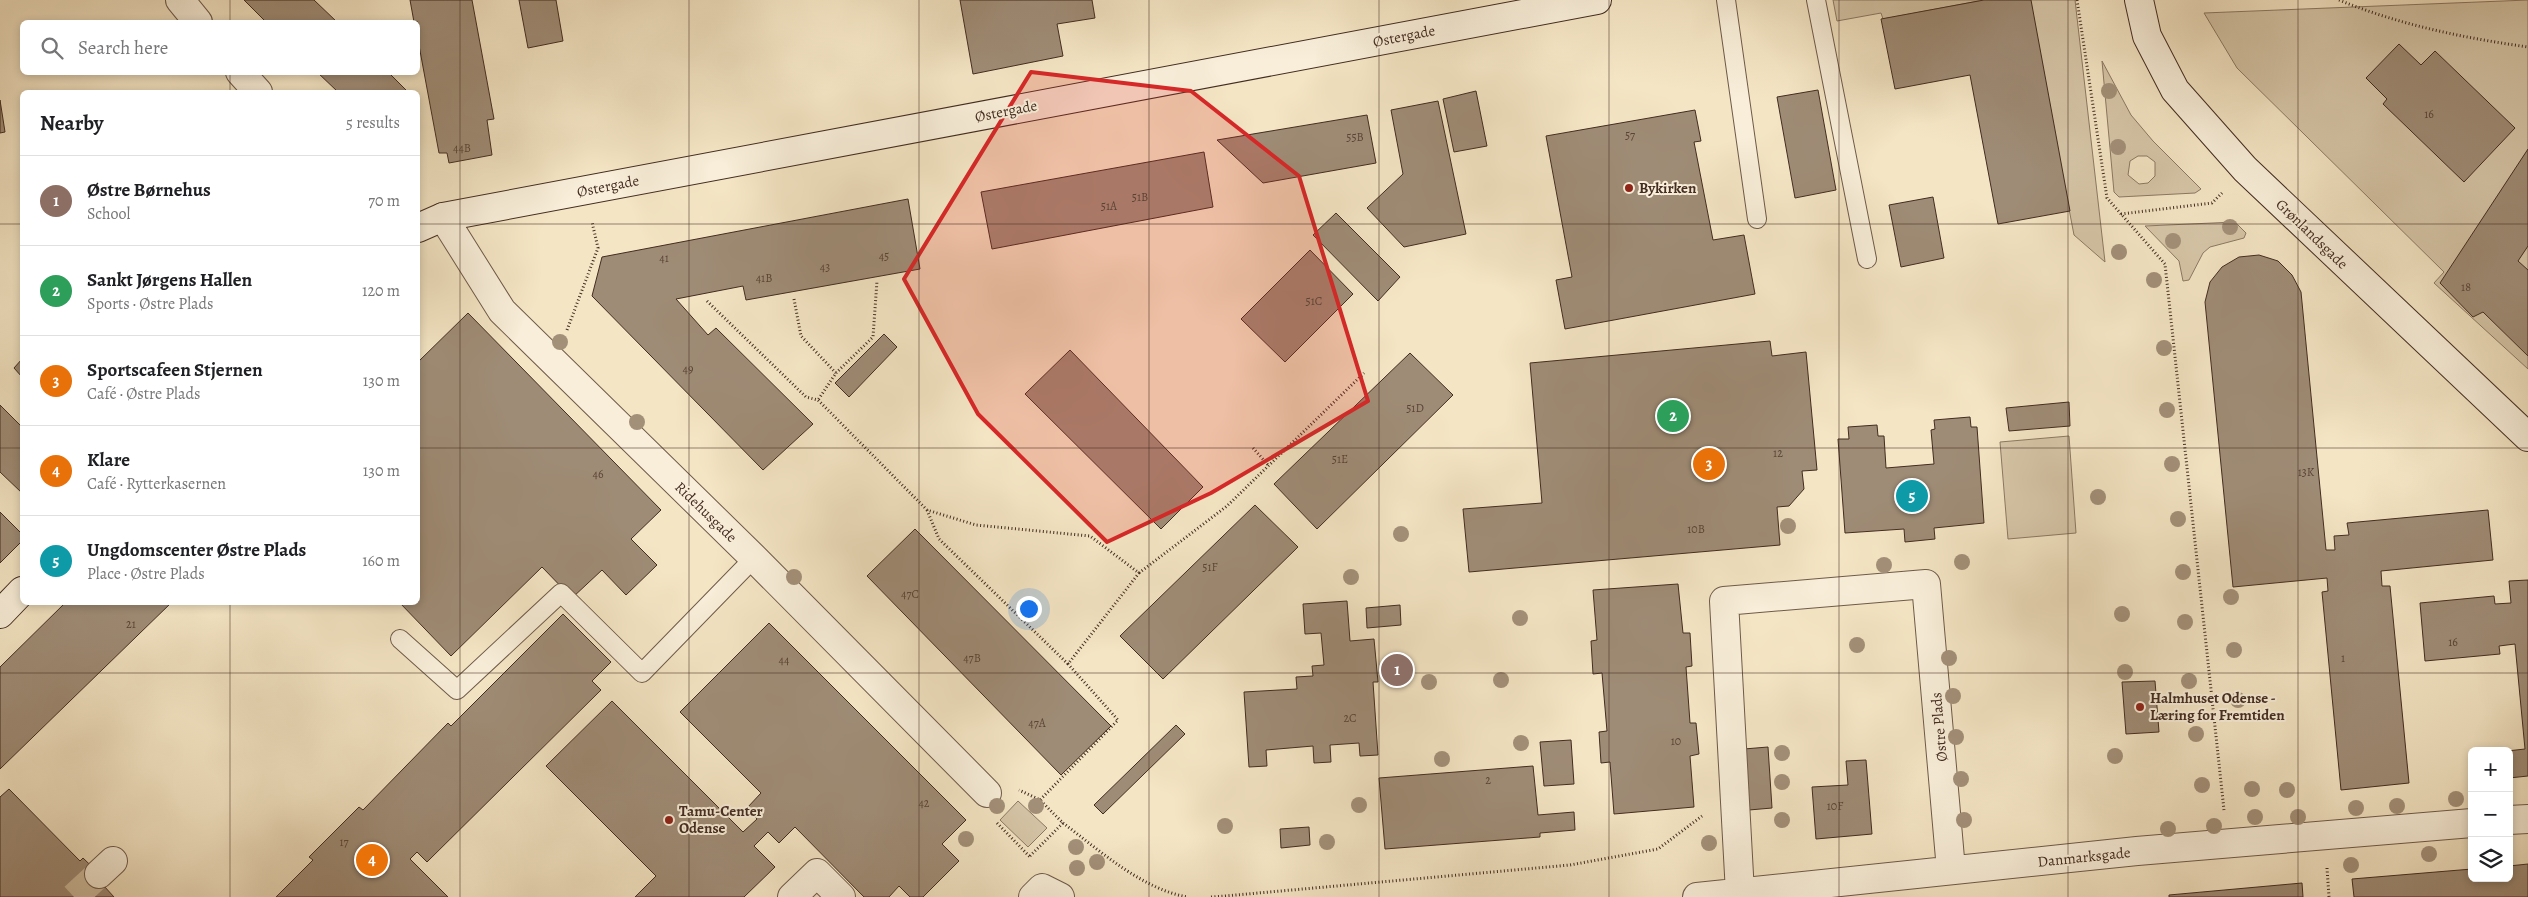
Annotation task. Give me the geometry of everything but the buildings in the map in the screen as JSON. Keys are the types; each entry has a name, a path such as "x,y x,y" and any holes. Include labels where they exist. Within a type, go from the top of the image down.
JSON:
{"street":[{"path":"180,0 196,20"},
{"name":"Østergade","path":"420,227 443,217 1597,0"},
{"name":"Grønlandsgade","path":"2138,0 2147,36 2175,90 2245,169 2528,437"},
{"path":"243,75 256,90"},
{"name":"Ridehusgade","path":"443,217 502,311 754,558 986,793"},
{"name":"Østre Plads","path":"1735,813 1724,602 1926,584 1951,870"},
{"path":"0,614 20,593"},
{"path":"1735,813 1740,893"},
{"path":"2513,820 2528,819"},
{"name":"Danmarksgade","path":"1697,897 2228,843 2468,823"},
{"path":"792,897 817,873 841,897"}],"lane":[{"path":"1726,0 1757,219"},
{"path":"1816,0 1867,259"},
{"path":"400,639 457,690 561,593 642,673 754,558"}],"path":[{"path":"2077,0 2107,198 2165,264 2228,843"},
{"path":"2339,0 2366,11 2466,38 2528,47"},
{"path":"2120,214 2212,204 2245,169"},
{"path":"554,363 598,248 585,191"},
{"path":"818,400 836,374 874,337 877,281"},
{"path":"794,298 801,336 836,374"},
{"path":"707,301 806,397 818,400 927,510 939,539 1068,664 1118,720 1040,800"},
{"path":"1068,664 1140,573 1227,506 1364,374"},
{"path":"1253,448 1269,466"},
{"path":"927,510 976,525 1090,536 1140,573"},
{"path":"1045,894 1030,856 997,824 986,793 1019,790 1040,800 1063,823 1117,865 1173,895 1188,897"},
{"path":"1211,897 1570,865 1658,850 1703,815 1735,813"},
{"path":"1030,856 1063,823"}],"highlighted area":[{"path":"1031,72 1191,91 1299,176 1368,401 1211,493 1107,542 978,414 904,279"}],"shaded area":[{"path":"1833,0 1984,0 1883,19 1881,13 1837,21"},
{"path":"2029,0 2075,0 2105,262 2074,235"},
{"path":"2528,0 2528,369 2434,283 2444,272 2237,68 2204,13"},
{"path":"2102,61 2131,115 2153,141 2201,189 2195,193 2119,197 2114,192","holes":["2138,156 2147,156 2155,162 2155,176 2148,183 2139,184 2128,175 2130,161"]},
{"path":"2235,222 2246,233 2244,238 2210,247 2203,253 2189,280 2183,281 2179,261 2145,226"},
{"path":"2069,436 2076,533 2008,539 2000,442"},
{"path":"1018,801 1047,828 1028,847 1000,820"}],"tunnel":[{"path":"74,897 99,874"}],"place":[{"name":"Bykirken","path":"1629,188"},
{"name":"Sankt Jørgens Hallen","path":"1673,416"},
{"name":"Sportscafeen Stjernen","path":"1709,464"},
{"name":"Ungdomscenter Østre Plads","path":"1912,496"},
{"name":"Østre Børnehus","path":"1397,670"},
{"name":"Halmhuset Odense - Læring for Fremtiden","path":"2140,707"},
{"name":"Tamu-Center Odense","path":"669,820"},
{"name":"Klare","path":"372,860"}]}
